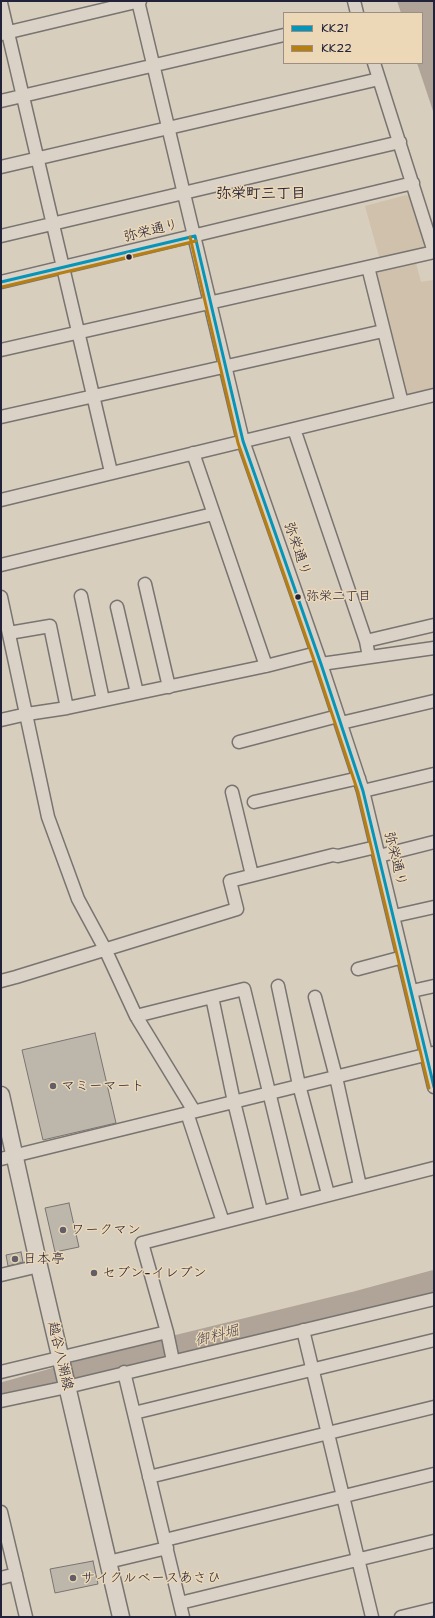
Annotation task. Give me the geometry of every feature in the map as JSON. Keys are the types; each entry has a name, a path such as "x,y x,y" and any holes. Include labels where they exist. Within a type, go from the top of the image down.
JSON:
{"main road":[{"name":"越谷八潮線","path":"1,1095 8,1157 39,1266 121,1617"}],"street":[{"path":"4,33 139,1 168,128 195,236 413,183"},
{"path":"354,1 357,12"},
{"path":"1,3 4,33 23,95 111,472"},
{"path":"1,100 283,35"},
{"path":"1,350 434,252 374,64"},
{"path":"1,167 379,79"},
{"path":"1,236 400,142"},
{"name":"弥栄通り","path":"1,282 195,236 243,441 363,791 403,957 430,1053 434,1087"},
{"path":"368,267 402,403"},
{"path":"1,417 384,331"},
{"path":"1,500 111,472 193,454 434,395"},
{"path":"294,429 366,641 374,656"},
{"path":"193,454 266,666"},
{"path":"1,565 214,514"},
{"path":"145,584 169,687"},
{"path":"81,596 103,700"},
{"path":"2,604 27,714 48,817 78,899 105,949 136,1016 190,1112 222,1222"},
{"path":"117,607 137,693"},
{"path":"366,641 434,625"},
{"path":"9,633 50,626 67,708"},
{"path":"1,720 27,714 67,708 266,666 319,659 374,656 434,648"},
{"path":"239,742 434,701"},
{"path":"363,791 434,774"},
{"path":"254,802 359,778"},
{"path":"232,792 252,875"},
{"path":"1,981 237,909 230,881 333,855 338,856 378,852 434,842"},
{"path":"394,916 434,907"},
{"path":"358,969 403,957"},
{"path":"278,986 300,1086 328,1194"},
{"path":"412,991 434,986"},
{"path":"136,1016 244,989 296,1202"},
{"path":"212,997 234,1102 261,1211"},
{"path":"315,997 336,1077 360,1186"},
{"path":"8,1157 430,1053"},
{"path":"173,1359 142,1243 296,1202 434,1168"},
{"path":"1,1275 39,1266"},
{"path":"1,1401 173,1359 434,1299"},
{"path":"303,1330 372,1617"},
{"path":"1,1372 61,1360 167,1333"},
{"path":"134,1413 434,1340"},
{"path":"124,1372 183,1617"},
{"path":"149,1477 434,1407"},
{"path":"108,1562 166,1544 343,1496 434,1474"},
{"path":"1,1512 3,1528 16,1574 22,1616"},
{"path":"180,1603 434,1541"},
{"path":"1,1578 16,1574"},
{"path":"401,1617 434,1609"}],"shaded area":[{"path":"397,1 434,1 434,114 417,64 423,64 423,12 401,12"},
{"path":"406,195 412,197 427,245 424,249 380,260 365,206"},
{"path":"416,263 421,282 434,280 434,390 410,396 404,391 377,272"}],"building":[{"path":"95,1033 116,1123 43,1140 22,1050"},
{"path":"69,1203 79,1247 55,1252 45,1208"},
{"path":"21,1252 23,1262 8,1266 6,1255"},
{"path":"93,1561 98,1584 55,1593 50,1569"}],"waterway":[{"name":"御料堀","path":"1,1394 132,1357 353,1303 434,1281"}],"transit line":[{"name":"KK21","path":"195,236 243,441 321,664 363,791 434,1087"},
{"name":"KK21","path":"1,282 195,236"},
{"name":"KK22","path":"190,237 238,443 316,666 358,792 429,1088"},
{"name":"KK22","path":"2,287 196,241"}],"place":[{"name":"弥栄二丁目","path":"298,597"},
{"name":"マミーマート","path":"53,1086"},
{"name":"ワークマン","path":"63,1230"},
{"name":"日本亭","path":"15,1259"},
{"name":"セブン-イレブン","path":"94,1273"},
{"name":"サイクルベースあさひ","path":"73,1578"}],"district":[{"name":"弥栄町三丁目","path":"261,194"}]}
